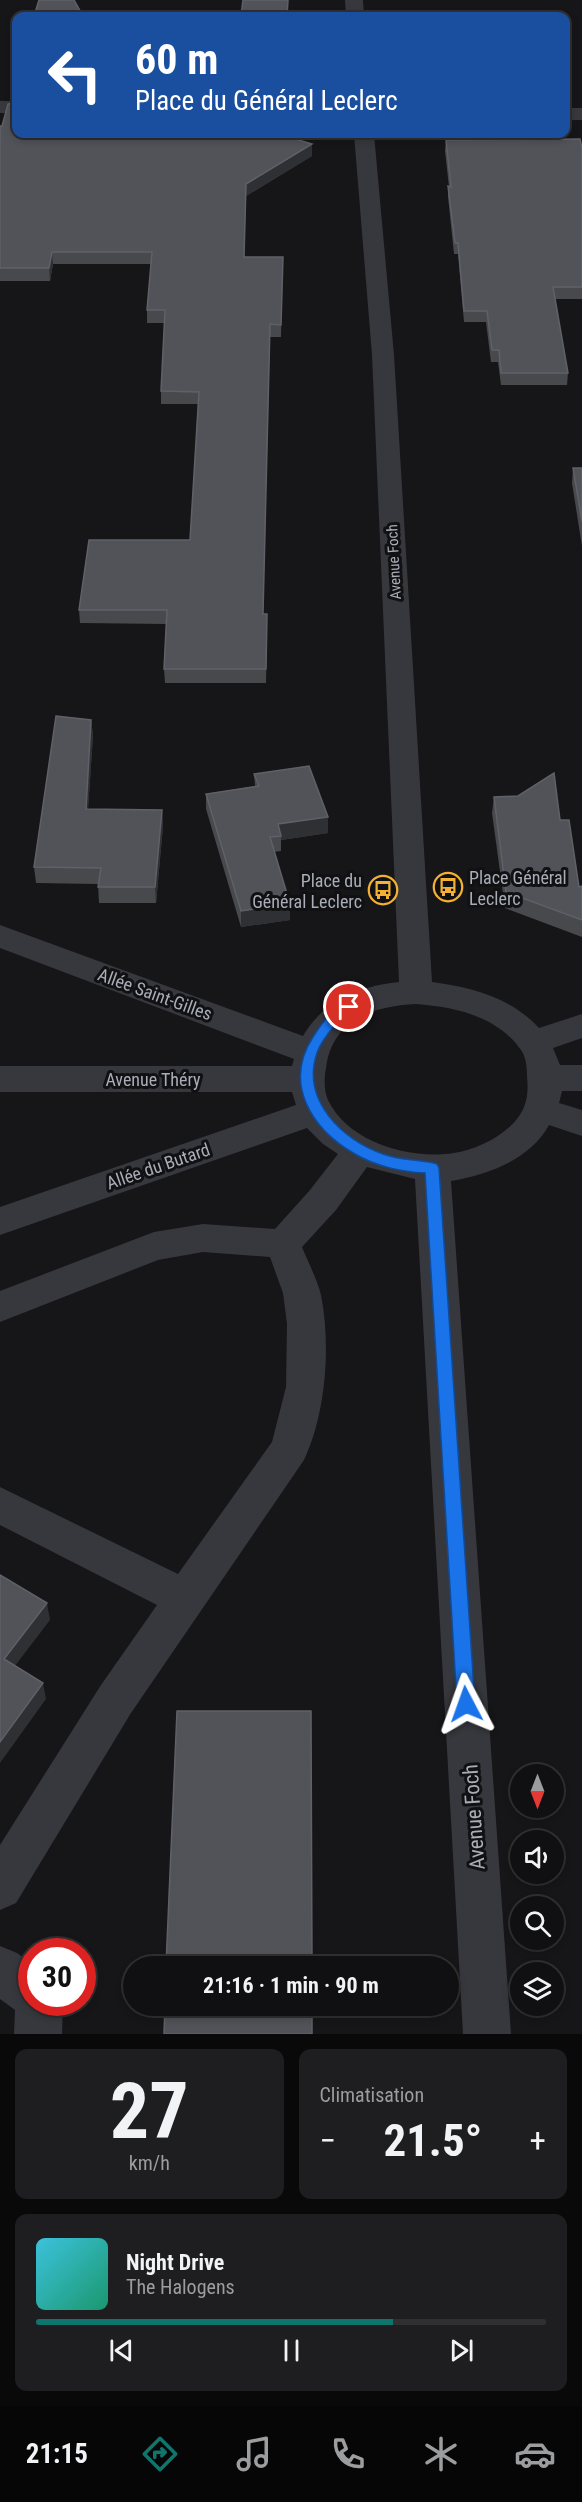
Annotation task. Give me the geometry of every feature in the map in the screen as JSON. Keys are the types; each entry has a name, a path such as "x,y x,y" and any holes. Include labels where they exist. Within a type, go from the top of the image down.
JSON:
{"street":[{"name":"Avenue Foch","path":"364,138 383,355 416,992"},
{"name":"Allée Saint-Gilles","path":"0,936 311,1081"},
{"path":"416,992 458,996 500,1014 533,1042 542,1059 543,1094 525,1135 490,1156 464,1165 432,1168 408,1167 380,1159 360,1150 328,1128 311,1081 331,1022 349,1007 390,994 416,992"},
{"path":"533,1042 582,1026"},
{"path":"543,1094 582,1078"},
{"name":"Avenue Théry","path":"0,1079 311,1081"},
{"name":"Allée du Butard","path":"0,1221 311,1081"},
{"path":"543,1094 582,1123"},
{"path":"283,1244 323,1200 360,1150"},
{"name":"Avenue Foch","path":"432,1168 487,2034"},
{"path":"0,1307 154,1246 203,1238 283,1244"},
{"path":"0,1887 116,1699 290,1448 304,1388 306,1324 302,1293 283,1244"},
{"path":"0,1505 186,1599"},
{"path":"0,1970 18,1983"},
{"path":"38,2034 39,2016"}],"building":[{"path":"39,0 74,0 81,12 35,12"},
{"path":"243,0 288,0 287,12 242,12"},
{"path":"12,103 12,138 292,138 312,144 246,184 244,257 283,257 281,325 270,324 263,614 267,614 266,669 164,669 167,610 79,610 89,540 190,540 199,392 161,391 165,310 147,310 152,252 52,252 49,268 0,268 0,126 2,126 8,104"},
{"path":"580,139 582,148 582,287 553,287 568,373 501,373 499,350 492,350 487,311 464,311 458,243 455,243 448,186 451,187 446,140"},
{"path":"573,468 582,468 582,521"},
{"path":"56,716 91,720 86,809 162,810 155,887 98,887 101,868 34,867"},
{"path":"309,766 328,817 278,824 281,836 270,837 290,904 241,911 206,794 259,786 254,774"},
{"path":"554,773 560,820 569,820 579,887 582,886 582,920 506,892 494,797 518,796"},
{"path":"0,1575 47,1603 4,1659 43,1683 0,1742"},
{"path":"177,1711 311,1711 312,1956 166,1956"},
{"path":"165,2016 312,2016 312,2034 164,2034"}],"place":[{"name":"Place Général Leclerc","path":"448,887"},
{"name":"Place du Général Leclerc","path":"383,890"}],"route":[{"path":"349,1007 331,1022 318,1038 311,1052 307,1079 310,1100 328,1128 360,1150 380,1159 408,1167 432,1168 466,1704"}]}
